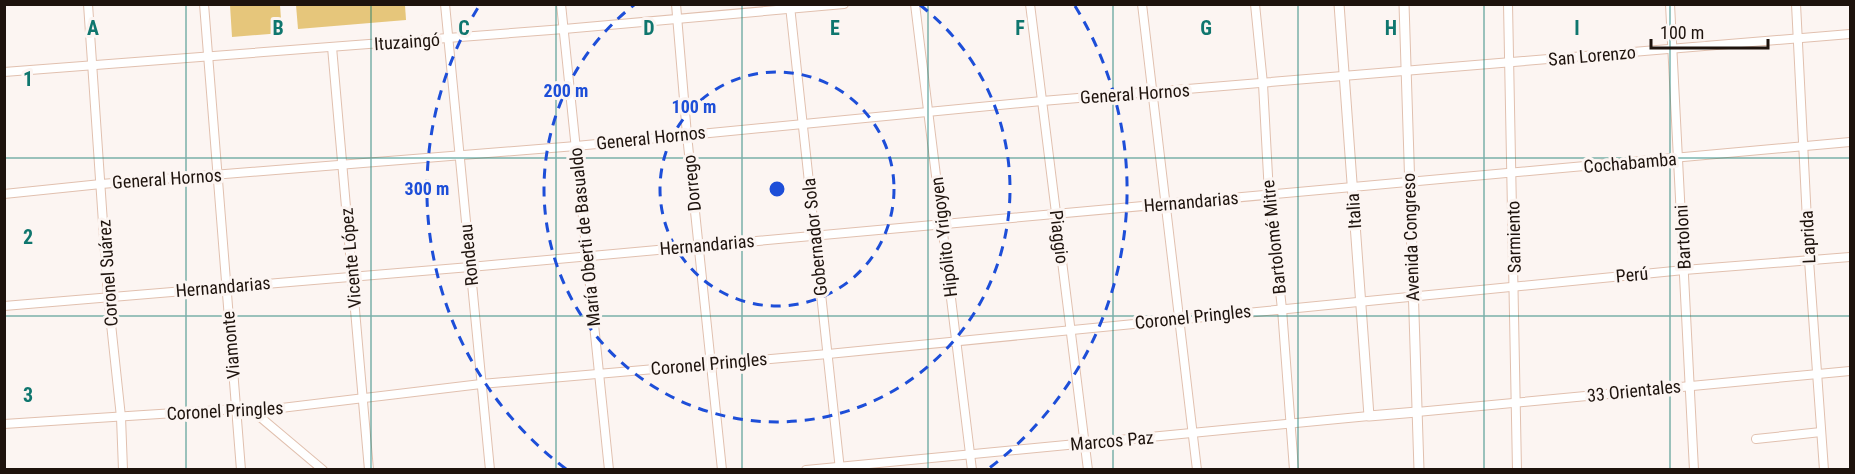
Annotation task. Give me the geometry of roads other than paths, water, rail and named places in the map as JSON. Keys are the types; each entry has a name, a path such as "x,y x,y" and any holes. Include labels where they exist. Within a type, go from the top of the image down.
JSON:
{"street":[{"name":"Coronel Suárez","path":"87,4 108,296 121,417 123,470"},
{"name":"Viamonte","path":"204,4 241,470"},
{"name":"Rondeau","path":"445,4 490,470"},
{"name":"María Oberti de Basualdo","path":"561,4 609,470"},
{"name":"Dorrego","path":"676,4 687,135 722,470"},
{"name":"Ituzaingó","path":"4,72 564,30 790,7 844,4"},
{"name":"Hipólito Yrigoyen","path":"915,4 972,470"},
{"name":"Piaggio","path":"1030,4 1088,470"},
{"path":"1142,4 1197,470"},
{"name":"Bartolomé Mitre","path":"1255,4 1263,84 1269,194 1294,470"},
{"name":"Italia","path":"1339,4 1369,416"},
{"name":"Avenida Congreso","path":"1404,4 1419,470"},
{"name":"Sarmiento","path":"1508,4 1517,470"},
{"name":"Bartoloni","path":"1670,4 1694,470"},
{"name":"Laprida","path":"1796,4 1809,260 1824,470"},
{"name":"Gobernador Sola","path":"790,7 840,468"},
{"name":"San Lorenzo","path":"1406,71 1851,34"},
{"name":"Vicente López","path":"332,47 369,470"},
{"name":"General Hornos","path":"4,194 101,184 576,146 1042,100 1153,93 1406,71"},
{"name":"Cochabamba","path":"1409,181 1512,174 1851,142"},
{"name":"Hernandarias","path":"4,306 470,267 1409,181"},
{"name":"Perú","path":"1413,296 1684,270 1851,257"},
{"name":"Coronel Pringles","path":"4,424 237,409 253,411 481,384 828,354 1413,296"},
{"name":"33 Orientales","path":"1417,412 1851,371"},
{"path":"253,411 323,470"},
{"name":"Marcos Paz","path":"806,470 1417,412"},
{"path":"1756,439 1821,432"}]}
